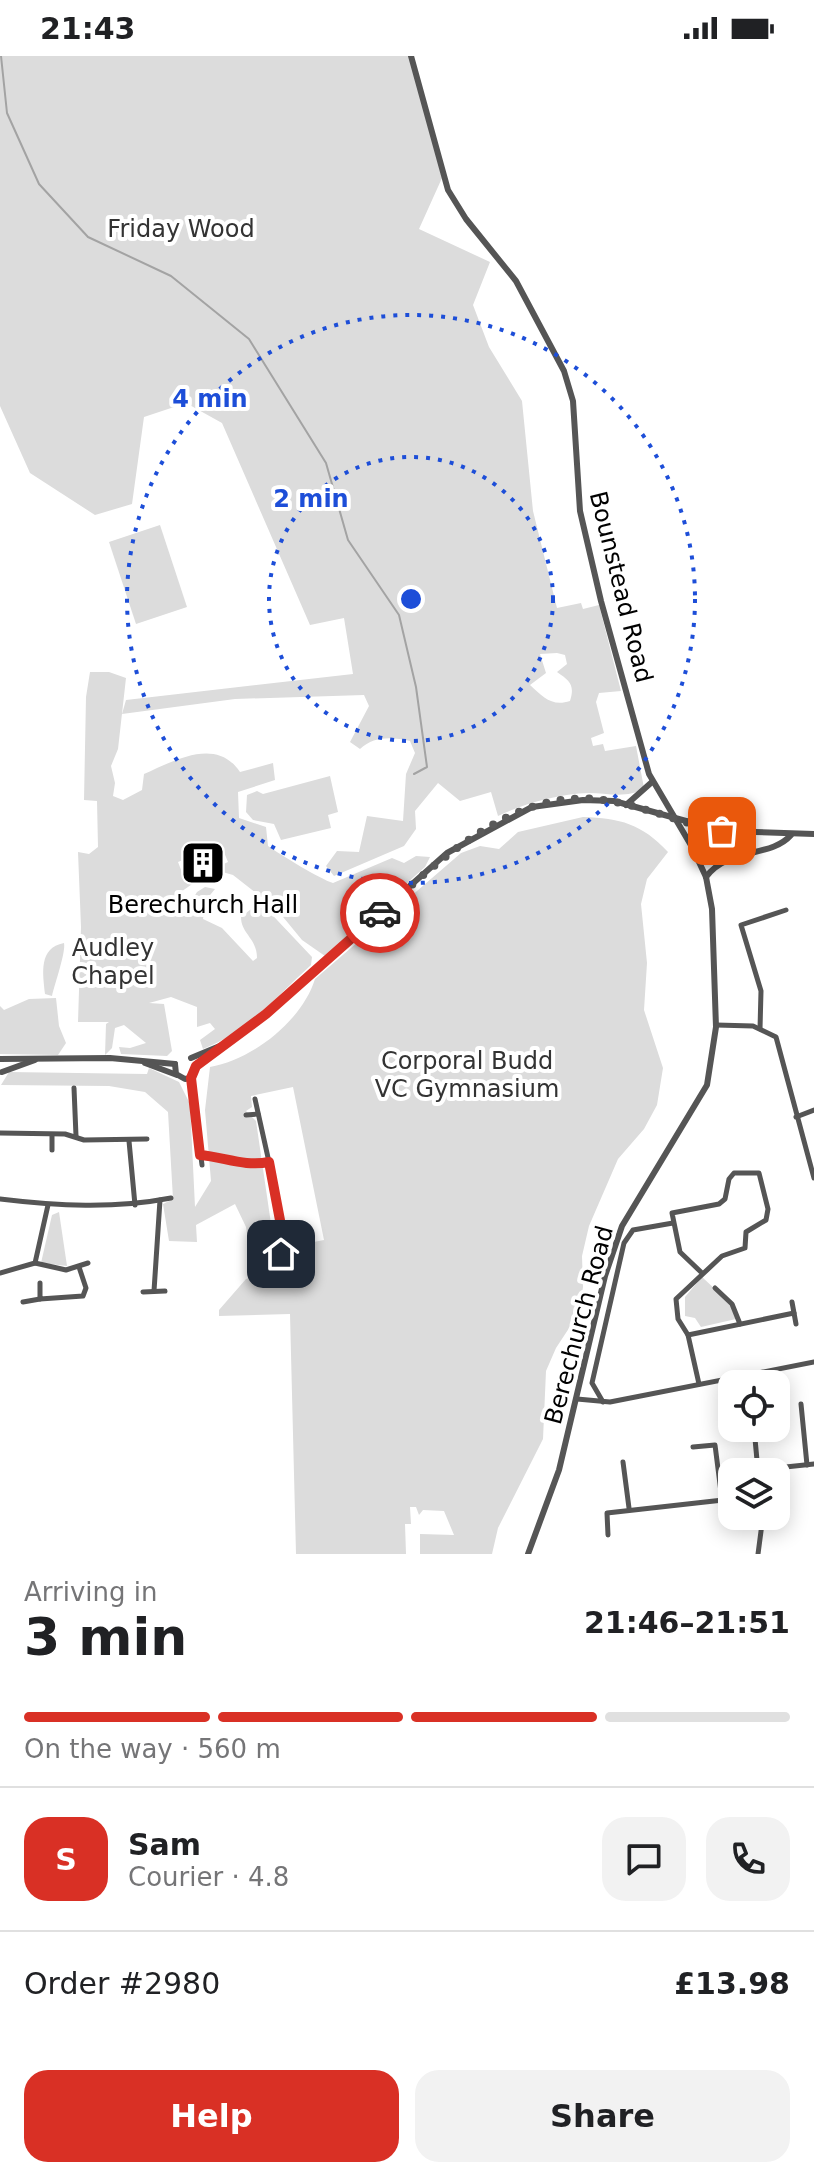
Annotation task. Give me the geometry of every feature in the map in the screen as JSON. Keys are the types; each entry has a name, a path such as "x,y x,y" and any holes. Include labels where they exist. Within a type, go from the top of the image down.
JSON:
{"street":[{"name":"Bounstead Road","path":"411,56 448,190 466,219 516,281 541,324 571,392 577,436 577,490 587,546 652,782 675,820"},
{"path":"626,805 652,782"},
{"path":"202,1165 191,1078 196,1066 213,1050 266,1014 463,842 532,807 583,800 626,805 694,825 743,834 814,834"},
{"name":"Berechurch Road","path":"528,1554 550,1497 577,1399 605,1276 622,1226 638,1195 700,1103 711,1073 716,1025 712,909 706,877 675,820"},
{"path":"688,839 694,825"},
{"path":"706,877 721,861 780,843 791,835"},
{"path":"760,1029 761,991 741,925 786,910"},
{"path":"716,1025 760,1029 776,1037 814,1178"},
{"path":"38,1059 1,1073 0,1060 38,1059 104,1058 175,1064 181,1059 213,1050"},
{"path":"191,1058 196,1066"},
{"path":"142,1061 191,1078"},
{"path":"175,1064 177,1075"},
{"path":"74,1088 76,1136"},
{"path":"255,1099 286,1252"},
{"path":"796,1117 814,1110"},
{"path":"246,1115 258,1114"},
{"path":"0,1133 76,1136 84,1140 147,1139"},
{"path":"52,1135 52,1150"},
{"path":"129,1141 135,1205"},
{"path":"200,1155 227,1157 248,1166 269,1162"},
{"path":"699,1384 688,1335 678,1319 676,1299 722,1256 745,1248 746,1232 766,1220 768,1209 759,1173 734,1173 729,1179 725,1199 705,1207 678,1209 672,1213 680,1252 702,1273"},
{"path":"0,1199 48,1205 135,1205 171,1198"},
{"path":"154,1291 160,1200"},
{"path":"35,1263 48,1205"},
{"path":"603,1402 592,1383 624,1243 633,1230 673,1223"},
{"path":"286,1252 296,1255"},
{"path":"276,1260 286,1252"},
{"path":"0,1273 35,1263 66,1270 88,1263"},
{"path":"23,1302 83,1296 86,1288 79,1267"},
{"path":"40,1283 40,1299"},
{"path":"715,1288 732,1304 740,1324"},
{"path":"143,1292 165,1291"},
{"path":"792,1302 796,1324"},
{"path":"688,1335 794,1313"},
{"path":"771,1370 814,1362"},
{"path":"577,1399 603,1402 718,1380"},
{"path":"790,1467 810,1464 801,1404"},
{"path":"693,1447 715,1445 718,1469"},
{"path":"623,1462 629,1508"},
{"path":"608,1535 607,1513 629,1508 718,1500"},
{"path":"758,1554 761,1530"}],"green space":[{"name":"Friday Wood","path":"0,56 411,56 442,178 419,229 490,262 473,305 489,347 522,401 533,511 557,608 581,603 583,609 599,605 621,691 599,693 596,702 604,733 591,738 593,746 603,744 605,751 636,746 644,788 624,794 589,793 554,797 498,816 491,792 460,801 438,783 415,811 416,829 404,846 334,876 326,866 337,851 359,852 367,816 403,821 406,774 415,753 410,741 377,740 360,749 350,742 369,706 364,695 235,699 122,714 126,700 353,674 344,618 310,625 222,423 186,403 144,417 132,504 95,515 30,473 0,406","holes":["540,654 565,655 567,664 557,672 570,684 572,691 570,701 558,703 544,697 530,685 546,673"]},
{"path":"160,525 187,607 136,624 109,542"},
{"name":"Audley Chapel","path":"90,672 109,672 126,678 118,749 111,766 115,783 113,796 123,800 142,790 144,774 194,755 219,755 240,772 273,763 275,780 238,792 239,818 266,827 268,846 291,861 333,883 392,858 404,863 416,856 430,857 425,867 325,956 302,940 265,895 261,897 233,875 219,871 217,867 228,862 221,845 178,862 185,880 197,875 198,880 165,903 171,914 184,914 197,892 205,887 215,889 206,900 203,919 222,928 253,961 257,958 256,951 241,917 260,902 312,957 311,965 261,1012 234,1033 203,1049 200,1040 215,1029 210,1023 197,1027 197,1007 171,997 149,1003 164,1004 172,1051 167,1056 121,1054 119,1047 130,1048 146,1043 124,1025 115,1028 112,1048 105,1055 106,1024 109,1022 78,1022 81,927 78,852 89,854 98,847 97,801 84,800 86,697"},
{"path":"330,776 338,812 328,815 331,828 281,840 274,824 253,820 246,812 247,795 257,791 263,794"},
{"name":"Corporal Budd VC Gymnasium","path":"583,817 608,819 630,824 649,835 668,852 647,879 641,904 647,963 644,1010 663,1068 657,1105 644,1129 618,1159 589,1226 582,1256 583,1287 579,1313 556,1348 546,1371 543,1439 498,1528 492,1554 420,1554 420,1534 454,1535 444,1511 423,1510 419,1515 416,1507 410,1507 411,1524 405,1524 406,1554 296,1554 290,1314 219,1316 219,1310 246,1279 269,1272 250,1254 246,1227 235,1204 196,1225 197,1242 169,1241 163,1204 173,1199 168,1112 145,1092 109,1086 1,1085 9,1072 147,1074 149,1068 179,1082 190,1104 195,1207 211,1181 205,1110 210,1067 242,1056 273,1036 299,1009 315,979 461,853 480,846 499,849 518,832","holes":["293,1087 324,1240 298,1245 294,1255 281,1254 276,1258 256,1121 246,1111 252,1107 251,1096"]},
{"path":"64,943 52,996 45,994 43,970 46,956 50,950"},
{"path":"56,998 59,1026 66,1043 58,1055 0,1054 0,1006 4,1010 29,999"},
{"path":"59,1212 67,1266 41,1263 52,1215"},
{"path":"702,1277 732,1305 736,1319 701,1327 695,1318 685,1316 685,1297"}],"waterway":[{"path":"1,56 7,113 39,184 88,237 171,276 249,339 326,463 348,540 399,615 416,687 427,767 414,774"}],"way so far":[{"path":"380,913 447,853 495,824 532,807 583,800 614,801 722,831"}],"place":[{"name":"Berechurch Hall","path":"203,863"}],"route":[{"path":"281,1254 286,1252 269,1162 248,1166 227,1157 200,1155 191,1078 196,1066 213,1050 240,1035 266,1014 380,913"}]}
